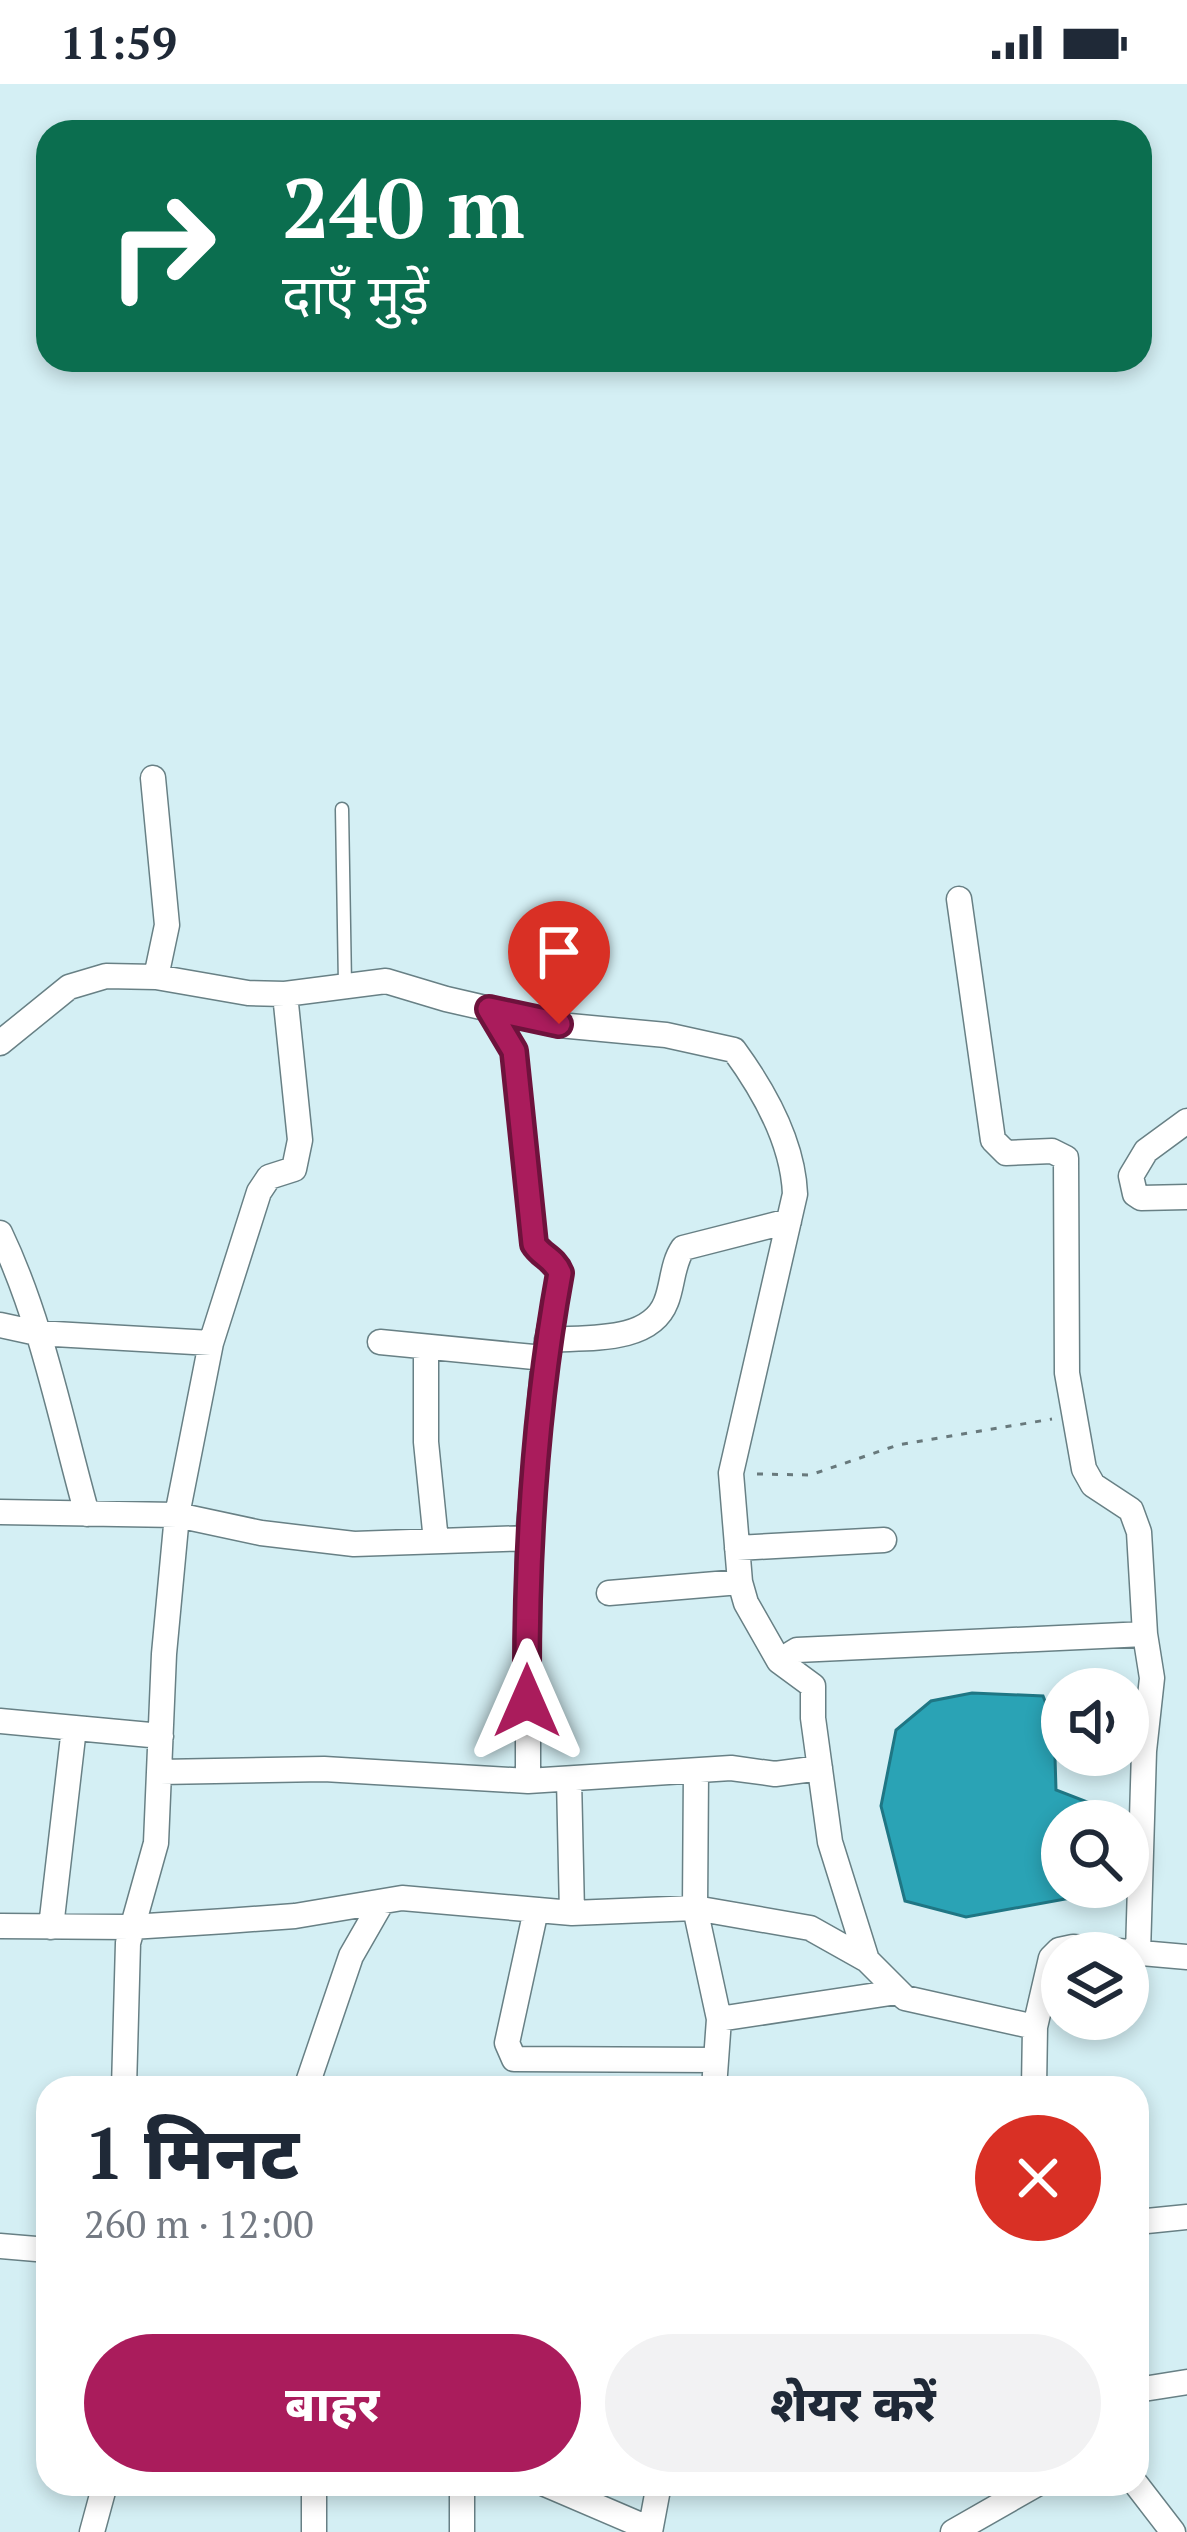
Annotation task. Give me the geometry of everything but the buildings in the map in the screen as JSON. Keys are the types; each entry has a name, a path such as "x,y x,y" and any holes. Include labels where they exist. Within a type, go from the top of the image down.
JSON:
{"street":[{"path":"153,778 167,925 156,977"},
{"path":"959,899 993,1140 1006,1153 1052,1151 1066,1158 1067,1373 1088,1478 1131,1510 1137,1520 1144,1634 1152,1678 1144,1750 1139,1932"},
{"path":"0,1043 69,987 86,979 156,977 248,993 285,994 386,981 559,1024 666,1035 734,1050 784,1137 794,1171 789,1221 731,1474 740,1582 746,1603 779,1660 813,1686 830,1842 867,1960"},
{"path":"124,2076 130,1927 147,1885 156,1843 164,1654 177,1515 211,1343 262,1183 297,1165 300,1140 285,994"},
{"path":"489,1009 514,1051 534,1244 556,1263 560,1273 546,1349 527,1538 528,1781"},
{"path":"1187,1121 1146,1151 1131,1176 1135,1194 1141,1198 1187,1197"},
{"path":"380,1342 546,1349 627,1333 663,1311 683,1249 789,1221"},
{"path":"0,1233 37,1333 87,1514"},
{"path":"0,1324 37,1333 211,1343"},
{"path":"426,1347 426,1442 436,1541"},
{"path":"0,1512 177,1515 261,1533 354,1544 527,1538"},
{"path":"737,1548 884,1540"},
{"path":"609,1593 740,1582"},
{"path":"779,1660 797,1650 1144,1634"},
{"path":"0,1721 161,1736"},
{"path":"51,1927 74,1728"},
{"path":"160,1772 324,1769 528,1781 731,1768 775,1774 820,1768"},
{"path":"696,1771 695,1908 719,2019 715,2076"},
{"path":"568,1779 572,1913"},
{"path":"0,1926 130,1927 295,1916 402,1898 572,1913 695,1908 810,1928 867,1960 897,1992 916,2002 1035,2026"},
{"path":"310,2076 351,1956 382,1902"},
{"path":"536,1910 507,2043 514,2059 716,2060"},
{"path":"1149,1954 1187,1957"},
{"path":"719,2019 897,1992"},
{"path":"1034,2076 1035,2026 1041,2002"},
{"path":"559,2076 560,2061"},
{"path":"1149,2221 1187,2217"},
{"path":"0,2246 36,2249"},
{"path":"1149,2388 1187,2382"},
{"path":"92,2532 102,2496"},
{"path":"314,2496 314,2532"},
{"path":"462,2496 462,2532"},
{"path":"576,2496 650,2531 657,2496"},
{"path":"953,2532 1016,2496"},
{"path":"1145,2496 1168,2525"}],"lane":[{"path":"342,808 345,986"}],"path":[{"path":"731,1474 810,1474 898,1445 1077,1415"}],"water":[{"path":"972,1693 1041,1696 1041,1776 1056,1776 1056,1790 1082,1800 1041,1800 1041,1903 966,1917 905,1901 881,1806 896,1730 931,1701"}],"route":[{"path":"527,1701 527,1538 544,1358 560,1273 556,1263 534,1244 517,1066 506,1032 489,1009 559,1024"}]}
